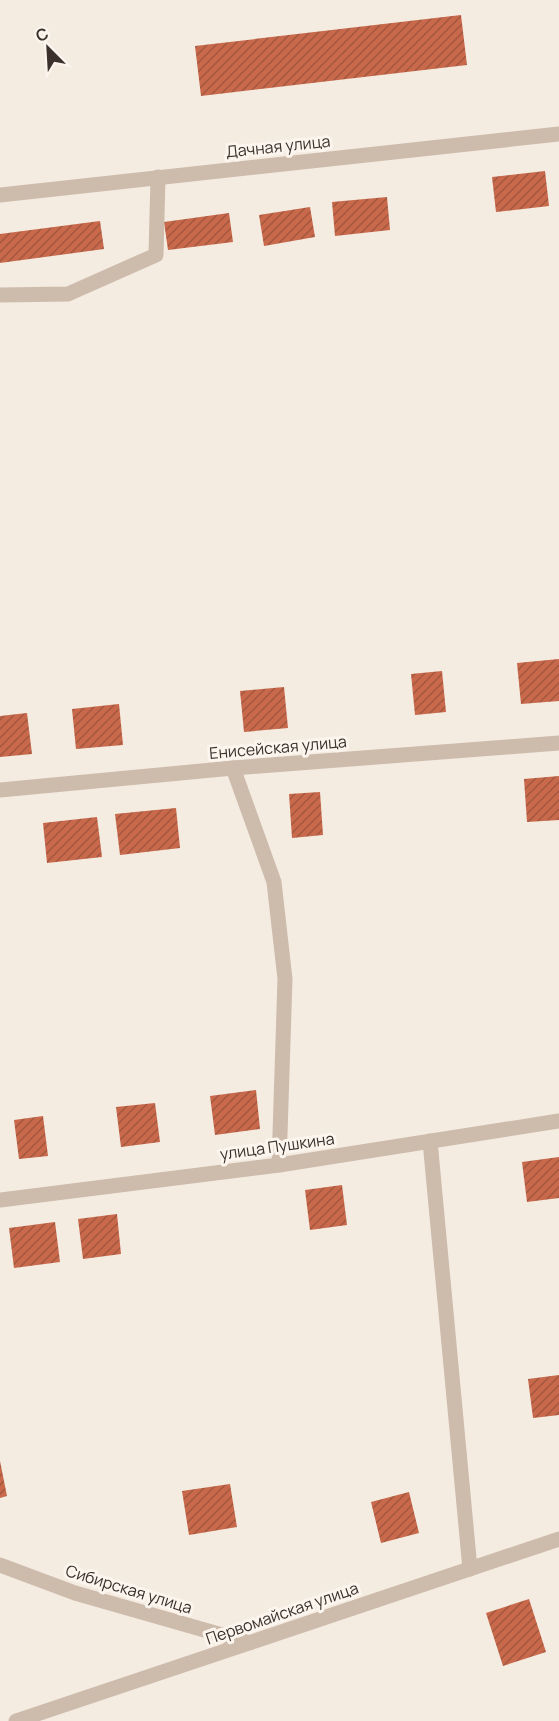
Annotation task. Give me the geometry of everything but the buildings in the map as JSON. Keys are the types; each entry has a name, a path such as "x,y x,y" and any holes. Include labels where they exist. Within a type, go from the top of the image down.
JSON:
{"street":[{"name":"Дачная улица","path":"0,195 559,134"},
{"path":"0,295 68,294 156,255 158,177"},
{"name":"Енисейская улица","path":"0,790 232,768 559,743"},
{"path":"232,768 274,882 284,968 279,1165"},
{"name":"улица Пушкина","path":"0,1200 279,1165 559,1121"},
{"path":"430,1141 470,1569"},
{"name":"Первомайская улица","path":"16,1721 559,1539"},
{"name":"Сибирская улица","path":"0,1565 75,1593 250,1643"}]}
